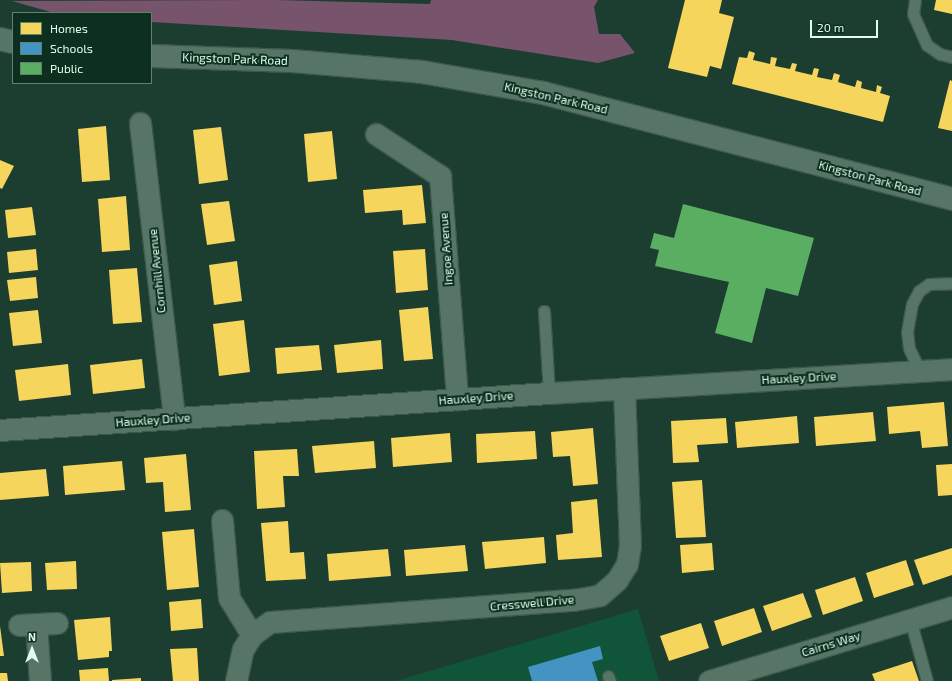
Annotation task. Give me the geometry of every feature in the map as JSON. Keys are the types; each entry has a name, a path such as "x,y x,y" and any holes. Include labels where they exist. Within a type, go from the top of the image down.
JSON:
{"street":[{"path":"0,39 12,42"},
{"path":"0,53 12,53"},
{"name":"Kingston Park Road","path":"152,56 292,61 422,72 536,92 952,199"},
{"name":"Cornhill Avenue","path":"140,123 174,419"},
{"name":"Ingoe Avenue","path":"376,134 440,176 457,399"},
{"name":"Hauxley Drive","path":"0,430 624,388 952,369"},
{"name":"Cresswell Drive","path":"236,681 243,649 252,635 270,622 573,600 600,595 617,580 627,564 630,546 624,388"},
{"path":"222,520 229,598 252,635"},
{"name":"Cairns Way","path":"709,681 952,607"},
{"path":"40,681 28,625 57,623"}],"lane":[{"path":"915,0 913,14 927,45 940,54 952,57"},
{"path":"920,371 909,348 907,332 912,304 920,292 929,284 952,283"},
{"path":"544,311 549,393"},
{"path":"910,619 927,681"}],"shaded area":[{"path":"276,0 430,4 431,0 598,0 594,7 599,34 620,34 635,53 598,63 452,40 152,22 152,12 50,12 12,1"},
{"path":"638,609 659,681 396,681"}],"building: Homes":[{"path":"685,0 722,0 719,13 734,17 721,69 710,66 707,77 668,68"},
{"path":"936,0 952,0 952,14 934,10"},
{"path":"749,51 755,53 753,60 770,64 771,57 777,58 775,66 790,69 792,63 797,64 795,71 812,75 814,68 819,69 817,77 832,80 834,73 840,75 838,82 855,87 857,80 862,82 861,88 876,92 877,85 882,87 880,93 890,96 883,122 732,84 739,57 747,58"},
{"path":"950,80 952,81 952,131 938,128"},
{"path":"106,126 110,180 82,182 78,129"},
{"path":"221,127 228,180 199,184 193,130"},
{"path":"332,131 337,179 308,182 304,134"},
{"path":"0,160 14,166 2,189 0,188"},
{"path":"422,185 426,223 403,225 402,210 365,213 363,190"},
{"path":"126,196 130,250 102,252 98,199"},
{"path":"229,201 235,241 207,245 201,204"},
{"path":"32,207 36,235 8,238 5,210"},
{"path":"36,249 38,270 9,273 7,252"},
{"path":"425,249 428,290 396,293 393,251"},
{"path":"237,261 242,301 214,305 209,265"},
{"path":"137,268 142,322 113,324 109,270"},
{"path":"36,277 38,298 10,301 7,280"},
{"path":"428,307 433,359 404,361 399,310"},
{"path":"38,310 42,343 13,346 9,313"},
{"path":"244,320 250,372 219,376 213,324"},
{"path":"381,340 383,369 337,373 334,345"},
{"path":"319,345 322,370 277,374 275,348"},
{"path":"142,359 145,388 93,394 90,365"},
{"path":"68,364 71,395 19,401 15,370"},
{"path":"944,402 948,446 922,448 920,431 889,434 887,407"},
{"path":"873,412 876,441 816,446 814,417"},
{"path":"797,416 799,443 737,448 735,422"},
{"path":"726,418 728,443 697,445 699,462 673,463 671,421"},
{"path":"593,428 598,484 573,486 570,456 553,457 551,432"},
{"path":"535,431 537,459 477,463 476,434"},
{"path":"450,433 452,462 393,467 391,438"},
{"path":"374,441 376,468 315,473 312,446"},
{"path":"297,449 299,476 283,476 285,507 257,509 254,451"},
{"path":"186,454 191,510 165,512 163,482 146,483 144,458"},
{"path":"122,461 125,490 65,495 63,466"},
{"path":"952,464 952,495 938,496 936,465"},
{"path":"46,469 49,496 0,500 0,473"},
{"path":"702,480 706,537 676,538 672,482"},
{"path":"597,499 602,557 558,560 556,535 573,533 571,502"},
{"path":"288,521 290,553 304,552 306,579 266,581 261,523"},
{"path":"194,529 199,587 167,590 162,532"},
{"path":"544,537 546,563 485,569 482,542"},
{"path":"712,543 714,570 682,573 680,545"},
{"path":"465,545 468,571 406,576 404,550"},
{"path":"952,548 952,575 923,585 914,560"},
{"path":"388,549 391,576 329,581 327,554"},
{"path":"906,560 914,585 874,598 866,573"},
{"path":"76,561 77,589 47,590 45,563"},
{"path":"31,562 32,591 2,593 0,563"},
{"path":"855,577 863,601 823,615 815,590"},
{"path":"803,593 812,617 772,631 763,606"},
{"path":"201,599 203,628 171,631 169,602"},
{"path":"754,608 762,632 722,646 714,621"},
{"path":"110,617 112,651 109,651 109,657 78,660 74,620"},
{"path":"701,623 709,648 669,661 660,636"},
{"path":"0,626 4,656 0,656"},
{"path":"197,648 199,681 173,681 170,649"},
{"path":"912,661 919,681 875,681 872,674"},
{"path":"108,668 109,681 80,681 79,670"},
{"path":"0,673 7,673 8,681 0,681"},
{"path":"141,678 141,681 112,681 112,680"}],"building: Schools":[{"path":"600,646 603,659 592,662 598,681 532,681 528,667"}],"building: Public":[{"path":"683,204 814,238 798,296 766,288 752,343 715,333 729,282 655,266 659,250 650,248 654,233 674,238"}]}
